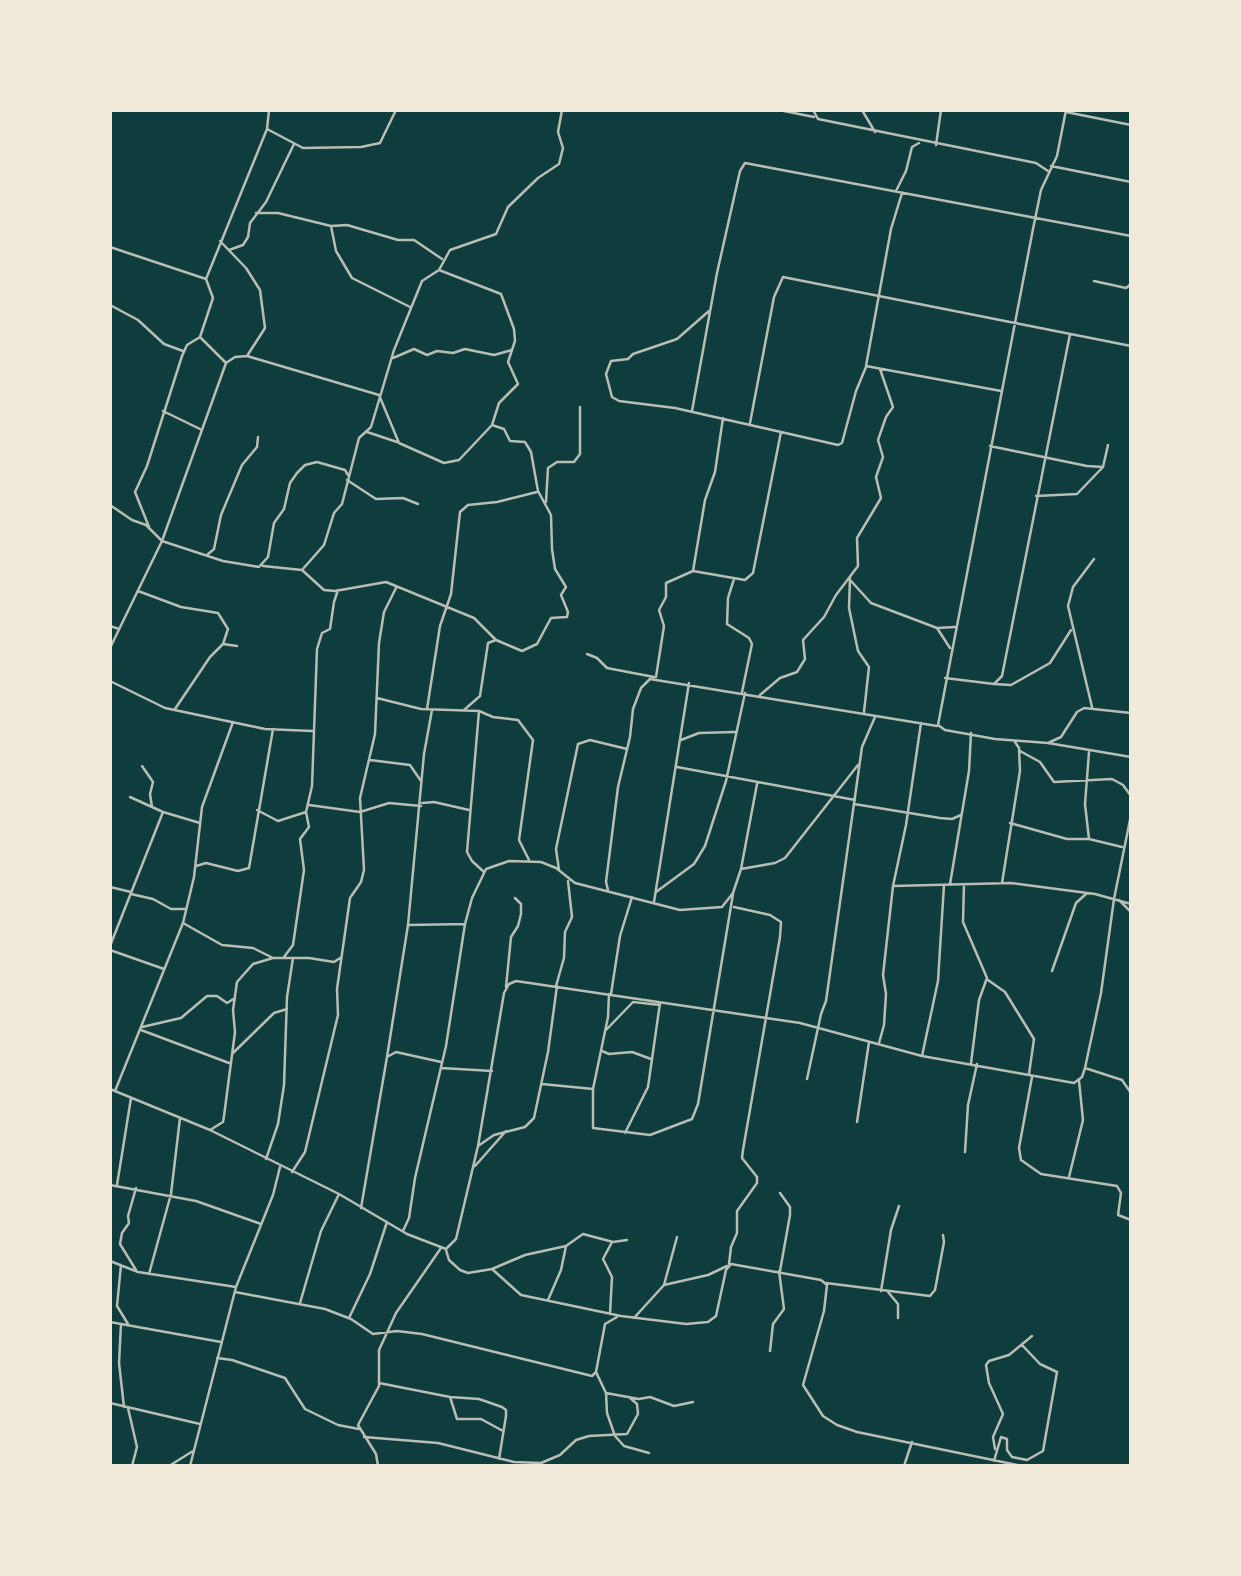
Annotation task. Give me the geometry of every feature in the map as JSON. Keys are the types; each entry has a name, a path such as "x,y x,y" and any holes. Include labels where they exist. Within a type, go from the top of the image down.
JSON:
{"street":[{"path":"269,110 267,130 206,279 214,298 200,337 184,351 147,466 134,496 149,527 162,541 207,555 253,567 302,570 319,587 338,590 378,581 474,618 496,640 515,649 530,648 537,644 551,618 567,617 568,612 561,595 566,587 555,569 551,514 538,491 526,444 510,442 504,429 492,425"},
{"path":"267,130 303,148 380,144 396,110"},
{"path":"302,570 324,545 334,513 342,504 359,438 367,432 375,416 379,395 422,281 439,270 443,260 458,245 496,234 508,206 538,178 559,164 563,148 558,132 562,110"},
{"path":"779,110 936,145 1036,163 1048,171"},
{"path":"813,110 814,117"},
{"path":"862,110 875,132"},
{"path":"936,145 941,110"},
{"path":"939,727 950,649 1035,218 1048,171 1057,156 1066,111 1131,125"},
{"path":"896,191 906,171 912,147 922,142"},
{"path":"229,250 243,244 256,213 266,202 294,144"},
{"path":"692,411 709,311 740,171 746,163 1131,236"},
{"path":"1051,166 1131,182"},
{"path":"709,311 677,339 633,354 628,359 611,361 606,374 612,397 619,401 692,411 750,423 838,445 842,443 866,366 878,294 902,192"},
{"path":"256,213 278,214 331,226 347,225 391,238 414,240 443,260"},
{"path":"331,226 336,251 352,278 411,307"},
{"path":"220,241 246,268 260,290 265,328 247,356"},
{"path":"110,247 206,279"},
{"path":"367,432 399,443 434,460 454,463 492,425 499,403 518,384 508,362 513,350 514,329 501,293 439,270"},
{"path":"750,423 780,280 787,277 1131,346"},
{"path":"1094,281 1126,288 1131,284"},
{"path":"110,305 138,320 164,344 184,351"},
{"path":"994,684 1002,676 1043,456 1070,334"},
{"path":"200,337 226,363"},
{"path":"393,358 414,349 426,355 437,351 453,353 465,349 497,355 513,350"},
{"path":"110,648 162,541 226,363 235,357 247,356 379,395"},
{"path":"866,366 1001,391"},
{"path":"759,696 780,678 797,672 805,659 803,640 824,617 859,561 857,538 881,498 876,477 883,457 878,440 893,403 880,369"},
{"path":"379,395 399,443"},
{"path":"546,502 548,468 557,462 574,462 580,454 580,407"},
{"path":"163,411 202,430"},
{"path":"693,571 705,500 715,471 723,418"},
{"path":"608,890 606,882 618,787 637,697 641,688 655,677 664,626 659,610 666,597 666,583 693,571 745,580 754,573 781,432"},
{"path":"207,555 214,549 221,515 242,465 257,447 258,437"},
{"path":"1036,496 1077,494 1103,467 1108,445"},
{"path":"990,446 1103,467"},
{"path":"263,566 268,557 274,523 288,501 290,483 297,473 305,465 317,462 345,470 348,475"},
{"path":"347,480 376,499 403,498 418,504"},
{"path":"427,709 440,626 447,608 454,552 459,540 458,519 463,507 538,491"},
{"path":"110,505 132,520 149,527"},
{"path":"1092,707 1068,615 1070,596 1094,559"},
{"path":"656,892 694,864 708,837 727,778 752,644 749,638 727,624 728,598 734,579"},
{"path":"850,579 871,603 937,628 955,627"},
{"path":"850,579 849,608 858,651 869,667 864,712"},
{"path":"292,1172 305,1152 326,1074 338,1015 336,998 340,958 350,898 361,882 363,870 360,812 362,782 370,760 377,713 376,662 384,612 397,588"},
{"path":"137,590 180,607 218,613 228,629 223,644 210,657 175,709"},
{"path":"285,957 293,944 304,870 300,839 309,827 306,812 309,805 317,649 322,633 330,629 338,590"},
{"path":"110,626 119,629"},
{"path":"945,678 1011,685 1050,663 1065,643 1072,627"},
{"path":"937,628 950,649"},
{"path":"464,710 480,696 488,643 496,640"},
{"path":"223,644 237,646"},
{"path":"587,654 597,658 607,668 1012,740 1048,743 1088,752 1131,757"},
{"path":"110,681 165,708 273,729 313,731"},
{"path":"654,902 689,683"},
{"path":"375,697 427,709 479,711 493,717 518,720 533,740 519,840 529,860"},
{"path":"1048,743 1061,737 1077,712 1092,707 1131,713"},
{"path":"361,1208 408,925 432,709"},
{"path":"479,711 467,852 471,861 484,872"},
{"path":"807,1079 829,987 862,747 876,716"},
{"path":"233,722 202,807 195,866 183,923 142,1029 112,1090 210,1130 339,1194 403,1231 446,1249"},
{"path":"879,1043 884,1025 886,994 883,975 893,886 921,722"},
{"path":"195,866 206,863 238,871 249,868 273,729"},
{"path":"681,740 699,733 735,732"},
{"path":"950,884 971,733"},
{"path":"559,870 556,849 578,744 590,740 627,749"},
{"path":"1012,740 1020,751 1040,762 1054,782 1112,779 1123,785 1131,796"},
{"path":"1002,884 1020,772 1020,751"},
{"path":"1088,752 1085,781 1089,839"},
{"path":"370,760 410,765 423,783"},
{"path":"741,869 775,863 785,858 859,764"},
{"path":"142,766 153,782 150,794 152,807"},
{"path":"677,767 757,784 833,794 854,802 906,812 952,819 961,815"},
{"path":"403,1231 409,1218 415,1178 441,1068 465,924 472,898 484,872 509,861 529,860 559,870 568,880 680,910 711,911 722,908 733,893 741,869 757,784"},
{"path":"130,797 163,812 200,823"},
{"path":"309,805 360,812 389,803 434,802 469,810"},
{"path":"257,810 278,821 306,812"},
{"path":"163,812 110,948 164,969"},
{"path":"1069,1178 1083,1120 1079,1082 1085,1068 1101,993 1114,899 1131,815"},
{"path":"1010,823 1067,839 1089,839 1123,847"},
{"path":"478,1146 486,1139 506,1130 530,1124 542,1084 556,986 564,958 565,932 572,916 568,880"},
{"path":"964,884 963,922 987,978 1005,992 1034,1039 1020,1156 1035,1171 1117,1186 1121,1193 1118,1215 1131,1220"},
{"path":"893,886 1002,884 1088,893 1131,904"},
{"path":"922,1056 938,981 944,885"},
{"path":"110,887 153,899 171,909 186,909"},
{"path":"632,897 620,936 602,1051 593,1089 593,1128 650,1135 692,1119 698,1104 712,1011 733,906 733,893"},
{"path":"1052,971 1076,904 1088,893"},
{"path":"446,1249 456,1239 478,1146 506,987 511,937 519,926 521,914 521,904 515,898"},
{"path":"1119,900 1131,912"},
{"path":"492,1269 521,1295 634,1318 686,1324 712,1320 719,1309 731,1247 737,1234 737,1211 757,1183 757,1177 742,1158 781,922 770,915 733,906"},
{"path":"183,923 222,945 253,948 272,958"},
{"path":"408,925 465,924"},
{"path":"210,1130 223,1122 239,978 250,966 272,958 334,962 340,958"},
{"path":"266,1159 278,1124 284,1085 293,958"},
{"path":"971,1063 979,1000 987,978"},
{"path":"506,987 516,981 660,1004"},
{"path":"142,1029 181,1018 207,996 217,996 227,1003 235,999"},
{"path":"604,1033 633,1002 660,1004 818,1028 922,1056 1079,1082"},
{"path":"625,1133 644,1099 660,1004"},
{"path":"230,1057 274,1013 288,1009"},
{"path":"142,1029 229,1063"},
{"path":"857,1122 870,1041"},
{"path":"602,1051 609,1054 632,1052 651,1059"},
{"path":"387,1057 396,1052 442,1062"},
{"path":"965,1153 968,1105 977,1064"},
{"path":"441,1068 492,1071"},
{"path":"1085,1068 1122,1080 1131,1093"},
{"path":"542,1084 593,1089"},
{"path":"117,1185 131,1097"},
{"path":"149,1274 171,1195 180,1118"},
{"path":"473,1168 506,1130"},
{"path":"190,1466 236,1287 280,1167"},
{"path":"110,1185 171,1195 261,1224"},
{"path":"136,1188 129,1223 122,1233 120,1244 138,1272"},
{"path":"770,1351 773,1324 784,1309 779,1271 790,1207 780,1193"},
{"path":"300,1303 321,1231 339,1194"},
{"path":"881,1291 891,1230 899,1206"},
{"path":"349,1318 370,1274 387,1222"},
{"path":"446,1249 449,1260 468,1273 492,1269 525,1255 566,1246 583,1234 613,1241 627,1241"},
{"path":"664,1285 708,1275 728,1265 779,1271 826,1283 930,1296 934,1290 944,1242 943,1235"},
{"path":"634,1318 664,1285 677,1237"},
{"path":"610,1314 612,1277 603,1259 613,1241"},
{"path":"548,1300 561,1270 566,1246"},
{"path":"378,1466 376,1454 359,1429 359,1420 376,1396 379,1350 384,1335 441,1248"},
{"path":"110,1261 138,1272 236,1287"},
{"path":"121,1265 117,1307 128,1325"},
{"path":"826,1283 824,1311 803,1380 805,1389 823,1416 837,1425 1022,1466"},
{"path":"235,1292 300,1303 349,1318 362,1329 384,1335 397,1331 422,1334 592,1376 596,1372"},
{"path":"888,1292 898,1304 898,1318"},
{"path":"621,1316 605,1324 596,1372 606,1393 607,1413 615,1436 624,1446 649,1454"},
{"path":"110,1322 222,1343"},
{"path":"121,1323 119,1363 126,1407 137,1447 132,1466"},
{"path":"996,1452 993,1437 1003,1415 989,1383 986,1365 989,1361 1009,1355 1032,1336"},
{"path":"994,1461 1001,1437 1007,1439 1007,1450 1012,1457 1027,1460 1043,1451 1057,1372 1040,1364 1022,1345"},
{"path":"217,1359 232,1360 285,1378 304,1409 338,1425 359,1429"},
{"path":"379,1382 450,1397 479,1399 502,1407 506,1410 499,1459"},
{"path":"606,1393 650,1397 674,1406 693,1402"},
{"path":"450,1397 457,1419 481,1419 503,1431"},
{"path":"364,1437 438,1443 499,1459 541,1463 559,1455 576,1440 589,1436 615,1436 629,1431 638,1414 637,1404 629,1397"},
{"path":"110,1403 200,1424"},
{"path":"904,1466 912,1442"},
{"path":"169,1466 193,1451"}]}
